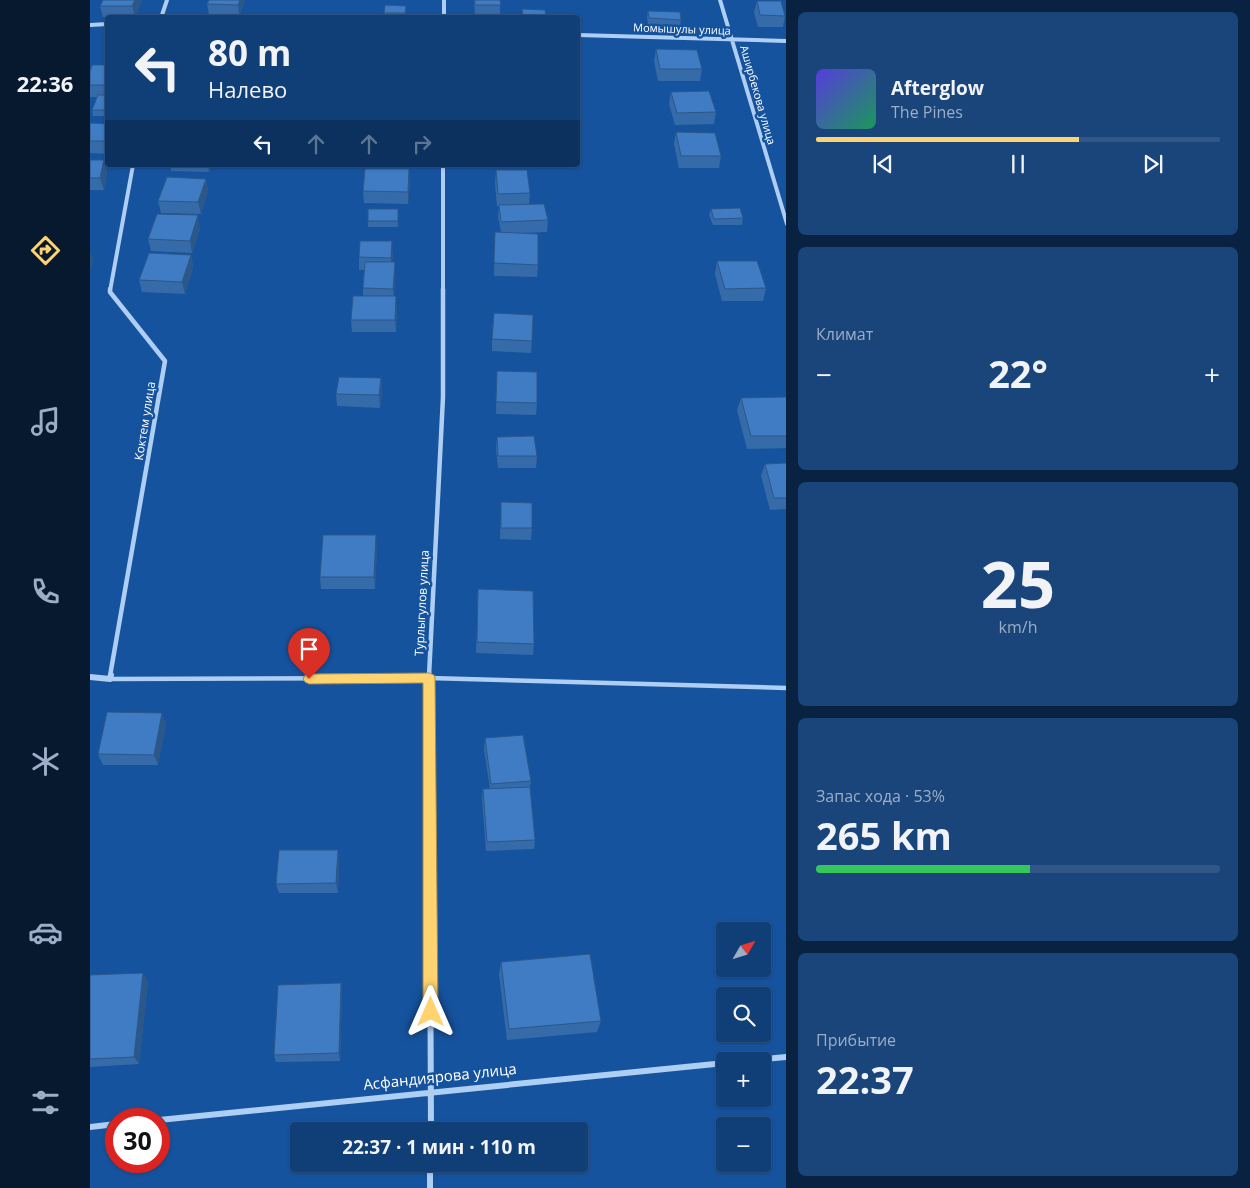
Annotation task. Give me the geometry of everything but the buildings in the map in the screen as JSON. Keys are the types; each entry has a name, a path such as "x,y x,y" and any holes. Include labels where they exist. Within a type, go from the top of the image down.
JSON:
{"street":[{"path":"162,15 167,0"},
{"path":"444,0 444,15"},
{"name":"Аширбекова улица","path":"720,0 786,224"},
{"path":"90,25 105,24"},
{"name":"Момышулы улица","path":"580,35 786,41"},
{"name":"Коктем улица","path":"110,679 165,361 110,292 133,167"},
{"name":"Турлыгулов улица","path":"431,1122 429,678 443,397 444,167"},
{"path":"90,677 110,679"},
{"path":"771,1058 786,1057"},
{"name":"Асфандиярова улица","path":"170,1119 431,1091 716,1064"},
{"path":"90,1127 105,1125"},
{"path":"430,1172 430,1188"}],"lane":[{"path":"110,679 429,678 786,688"}],"route":[{"path":"309,679 429,678 431,1012"}]}
